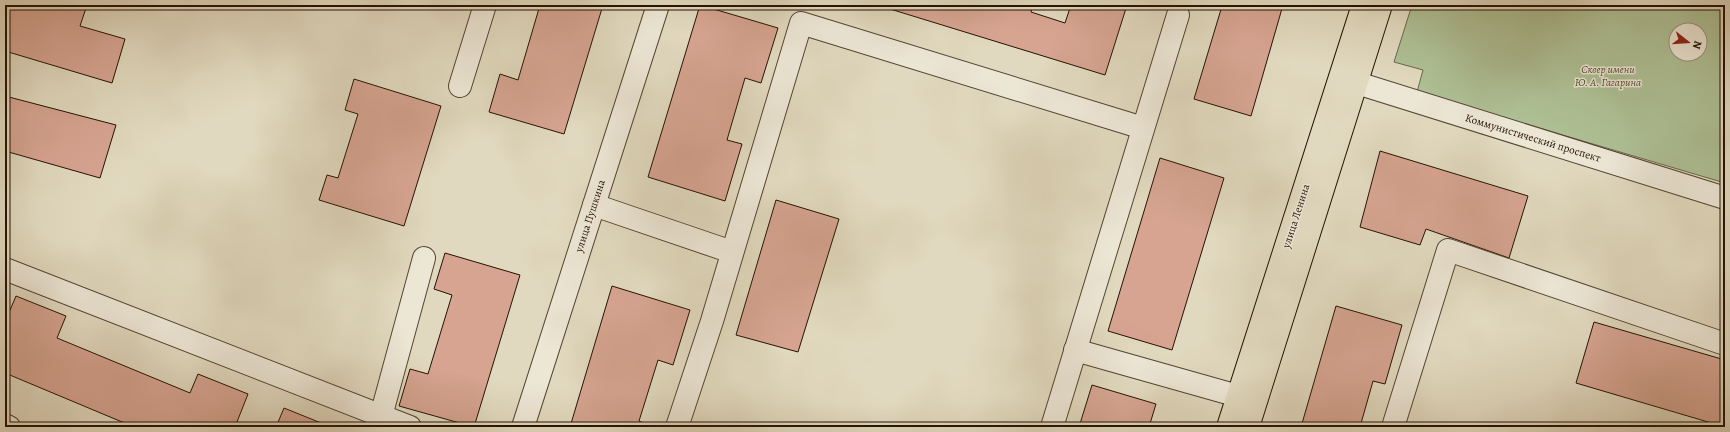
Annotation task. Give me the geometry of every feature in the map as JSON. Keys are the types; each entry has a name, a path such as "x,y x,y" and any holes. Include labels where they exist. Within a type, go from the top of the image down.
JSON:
{"main road":[{"name":"улица Ленина","path":"1228,427 1247,399 1348,80 1363,5"},
{"path":"1348,80 1381,5"},
{"path":"1247,399 1248,427"}],"street":[{"path":"460,86 485,5"},
{"name":"улица Пушкина","path":"523,427 658,5"},
{"path":"1052,427 1178,15"},
{"path":"677,427 732,252 801,23 1143,128"},
{"name":"Коммунистический проспект","path":"1348,80 1725,198"},
{"path":"594,205 732,252"},
{"path":"1392,427 1448,250 1725,344"},
{"path":"381,416 424,258"},
{"path":"5,269 410,427"},
{"path":"1076,350 1247,399"},
{"path":"5,425 9,427"}],"green space":[{"name":"Сквер имени Ю. А. Гагарина","path":"1412,5 1725,5 1725,183 1417,92 1423,70 1394,62"}],"building":[{"path":"5,5 87,5 80,26 125,39 112,83 5,51"},
{"path":"540,5 603,5 564,134 489,112 500,74 518,80"},
{"path":"700,5 778,28 761,83 745,78 727,140 742,144 725,201 648,177"},
{"path":"877,5 1033,5 1031,12 1065,23 1071,5 1127,5 1105,75"},
{"path":"1220,5 1283,5 1251,116 1194,99 1222,6"},
{"path":"354,79 441,106 404,226 319,200 327,175 338,178 358,114 345,110"},
{"path":"5,96 116,125 100,178 5,151"},
{"path":"1380,151 1528,196 1509,258 1426,229 1420,245 1360,227"},
{"path":"1160,158 1224,178 1172,350 1108,331"},
{"path":"776,200 839,219 798,352 736,335"},
{"path":"445,253 520,275 474,427 399,406 410,369 428,374 452,295 434,289"},
{"path":"612,286 690,310 673,365 658,360 639,421 653,427 570,427"},
{"path":"16,296 66,316 57,338 190,393 198,374 248,394 235,427 134,427 5,373 5,322"},
{"path":"1336,306 1402,325 1385,384 1373,381 1360,427 1301,427"},
{"path":"1594,322 1725,360 1725,427 1576,383"},
{"path":"1092,385 1156,404 1149,427 1079,427"},
{"path":"284,408 331,427 276,427"}]}
